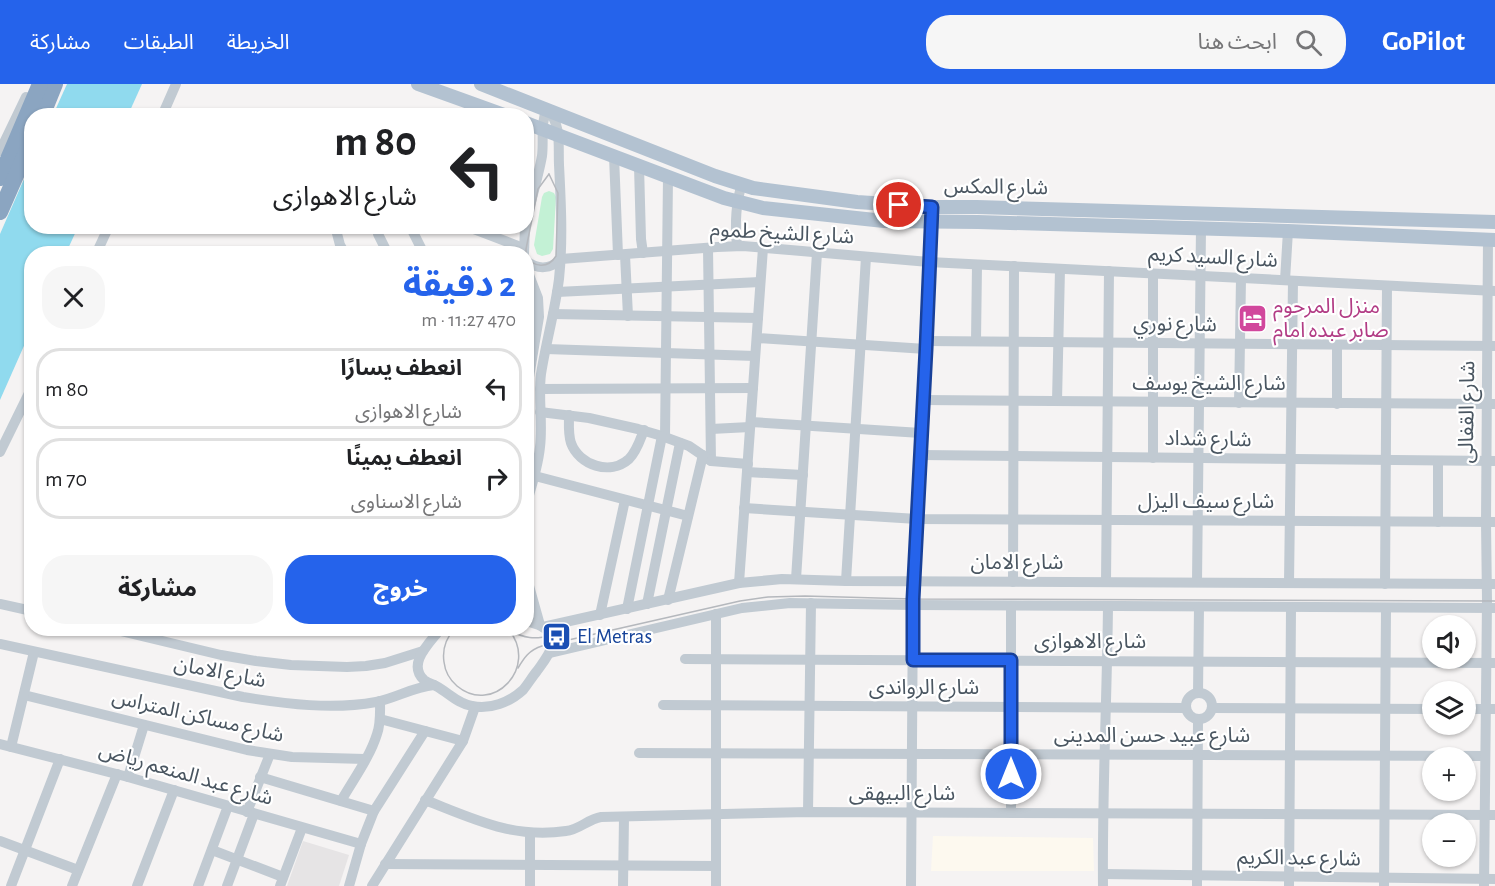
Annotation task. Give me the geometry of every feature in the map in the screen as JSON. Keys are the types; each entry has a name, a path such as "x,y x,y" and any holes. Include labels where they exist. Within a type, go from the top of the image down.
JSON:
{"highway":[{"path":"30,108 40,84"},
{"path":"45,108 55,84"},
{"path":"0,178 24,122"},
{"path":"0,212 24,157"}],"main road":[{"path":"418,84 434,87 487,108"},
{"name":"شارع المكس","path":"481,84 715,176 766,191 857,202 932,207 1495,222"},
{"name":"شارع المكس","path":"534,126 737,202 763,208 884,221 1201,228 1492,239"}],"street":[{"path":"0,151 32,84"},
{"path":"166,108 176,84"},
{"path":"534,188 542,155 543,119 547,109 555,119 559,135 561,259 540,389 541,445 534,479"},
{"path":"614,156 628,316"},
{"path":"639,166 643,253"},
{"path":"627,609 664,436 668,177"},
{"path":"737,246 735,224 737,202 742,184"},
{"path":"911,886 913,605 932,207"},
{"path":"1197,582 1201,228"},
{"path":"1288,231 1293,345 1289,583"},
{"path":"378,234 384,246"},
{"path":"485,234 512,246"},
{"name":"شارع القفالى","path":"1487,882 1490,815 1488,760 1491,662 1492,239"},
{"name":"شارع الشيخ طموم","path":"534,265 543,268 561,259 737,246 929,262"},
{"path":"668,600 688,516 707,458 711,429 708,248"},
{"path":"739,583 763,248"},
{"path":"796,579 817,253"},
{"path":"846,581 866,257"},
{"name":"شارع السيد كريم","path":"929,262 1491,291"},
{"path":"976,341 977,265"},
{"path":"1012,582 1014,266"},
{"path":"1057,401 1060,269"},
{"path":"1106,582 1109,271"},
{"path":"1153,274 1153,458"},
{"path":"1239,403 1242,278"},
{"path":"557,292 760,282"},
{"path":"534,285 539,307 534,350"},
{"path":"1385,584 1387,286"},
{"path":"553,314 758,318"},
{"name":"شارع نوري","path":"757,338 860,345 926,345 976,341 1491,346"},
{"path":"1337,345 1337,404"},
{"path":"546,349 755,356"},
{"path":"540,389 753,388"},
{"name":"شارع الشيخ يوسف","path":"923,400 1491,404"},
{"path":"0,452 24,403"},
{"path":"540,412 569,415 644,430 696,450 707,458 747,468 802,475"},
{"path":"569,415 571,444 585,461 595,466 617,465 627,460 634,452 644,430"},
{"path":"711,429 750,424 806,425 921,434"},
{"path":"647,604 680,443"},
{"name":"شارع شداد","path":"920,455 1491,461"},
{"path":"1438,461 1438,522"},
{"path":"535,476 688,516"},
{"path":"600,615 625,500"},
{"name":"شارع سيف اليزل","path":"744,508 917,519 1490,522"},
{"name":"شارع الامان","path":"542,626 739,583 767,579 914,582 1491,584"},
{"path":"435,636 423,651 418,664 419,671 425,680 459,702 475,707 501,704 516,695 529,683 550,653 552,643 550,636 542,626 534,600"},
{"path":"0,603 24,609"},
{"path":"808,812 811,603"},
{"name":"شارع الامان","path":"550,653 716,614 766,605 811,603 1491,608"},
{"path":"1011,606 1011,813"},
{"path":"1103,880 1102,814 1107,708 1108,606"},
{"path":"1198,693 1199,607"},
{"path":"1289,882 1291,608"},
{"path":"1384,882 1386,608"},
{"path":"716,614 716,886"},
{"path":"534,624 542,626"},
{"name":"شارع الامان","path":"141,636 221,655 291,665 366,666 385,663 423,651"},
{"name":"شارع الامان","path":"0,644 277,703 334,707 357,705 380,701 417,688 434,685"},
{"path":"3,747 24,695 34,652"},
{"name":"شارع الاهوازى","path":"685,659 1491,662"},
{"path":"1194,693 1198,693 1209,697 1212,708 1207,716 1198,719 1192,717 1186,708 1187,699 1194,693"},
{"name":"شارع مساكن المتراس","path":"24,695 247,750 316,759 365,759"},
{"path":"341,801 378,733 380,701"},
{"name":"شارع الرواندى","path":"663,705 1186,708"},
{"path":"372,886 463,741 475,707"},
{"path":"1212,708 1422,709"},
{"path":"380,719 463,741"},
{"path":"1197,881 1198,719"},
{"path":"72,886 123,776 144,724"},
{"path":"349,886 361,844 374,811 425,731"},
{"name":"شارع عبد المنعم رياض","path":"3,747 123,776 361,844"},
{"name":"شارع عبيد حسن المدينى","path":"639,753 1290,755 1488,760"},
{"path":"227,886 237,860 260,777 270,754"},
{"path":"11,886 60,759"},
{"path":"260,777 374,811"},
{"path":"136,886 174,790"},
{"name":"شارع البيهقى","path":"425,801 497,828 530,833 571,831 594,818 808,812 1490,815"},
{"path":"198,886 228,806"},
{"path":"623,886 624,817"},
{"path":"212,850 281,882 302,828"},
{"path":"530,833 530,886"},
{"path":"0,841 78,870"},
{"path":"385,864 716,866"},
{"name":"شارع عبد الكريم","path":"1103,880 1487,882"}],"shaded area":[{"path":"933,836 1093,838 1094,871 931,871"},
{"path":"303,841 349,855 339,886 287,886"}],"green space":[{"path":"549,191 556,197 553,249 550,254 542,256 537,254 534,245 542,197"}],"water":[{"path":"67,84 142,84 131,108 56,108"},
{"path":"24,179 24,234 75,234 69,246 24,246 24,346 0,400 0,234"}],"tram line":[{"path":"534,209 538,189 549,174"},
{"path":"534,263 545,265 556,256 558,193 549,174"},
{"path":"527,246 529,234"},
{"path":"518,668 530,652 542,646 740,601 768,597 1495,601"},
{"path":"449,636 444,648 444,662 452,681 471,694 485,695 497,691 508,683 515,672 519,659 517,644 512,636"},
{"path":"523,636 530,638 552,636"}],"place":[{"name":"منزل المرحوم صابر عبده امام","path":"1252,318"},
{"name":"El Metras","path":"556,636"}],"route":[{"path":"899,205 932,207 913,599 913,660 1011,660 1011,774"}]}
